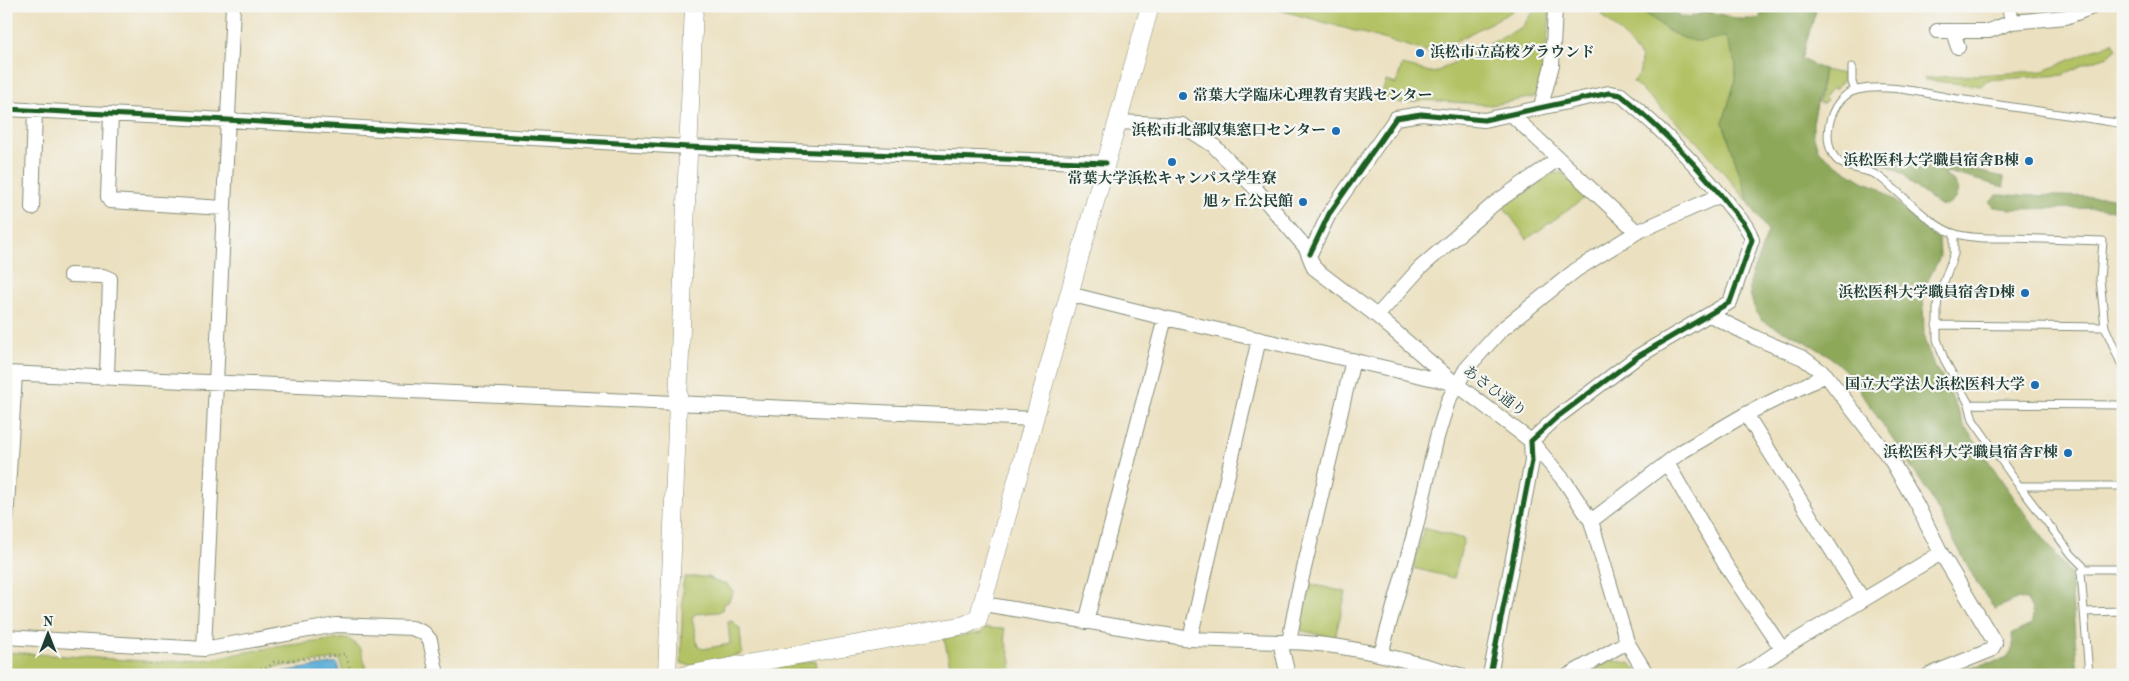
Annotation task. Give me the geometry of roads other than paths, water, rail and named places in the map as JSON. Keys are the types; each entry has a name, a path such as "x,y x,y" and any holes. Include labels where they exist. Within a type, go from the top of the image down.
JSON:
{"street":[{"path":"204,649 227,120 234,6"},
{"path":"667,675 694,6"},
{"path":"686,675 721,672 965,625 978,619 984,604 1150,6"},
{"path":"2009,6 2012,22"},
{"path":"1937,31 1989,31 2012,22 2057,19 2095,6"},
{"path":"1541,106 1552,66 1555,9"},
{"path":"1954,32 1958,47"},
{"path":"1310,254 1329,214 1396,118 1421,114 1484,120 1512,115 1541,106 1610,93 1621,95 1676,145 1721,195 1750,232 1752,240 1730,302 1637,357 1569,407 1531,441 1532,461 1490,675"},
{"path":"6,109 687,147 1106,163"},
{"path":"32,208 36,110"},
{"path":"111,114 108,197 110,201 224,208"},
{"path":"1512,115 1637,232"},
{"name":"あさひ通り","path":"1118,122 1176,124 1191,129 1213,145 1237,169 1310,254 1314,268 1377,316 1457,384 1531,441 1566,483 1591,521 1627,642 1647,675"},
{"path":"1377,316 1420,268 1495,203 1558,159"},
{"path":"1381,654 1416,527 1437,437 1448,401 1457,384 1487,344 1535,300 1593,258 1637,232 1721,195"},
{"path":"70,275 103,276 110,279 106,377"},
{"path":"1069,294 1165,318 1457,384"},
{"path":"1710,315 1756,338 1803,358 1826,374 1890,460 1918,504 1941,553 1996,643 1991,650 1929,675"},
{"path":"1086,622 1165,318"},
{"path":"1190,638 1259,339"},
{"path":"1288,675 1285,642 1353,360"},
{"path":"6,522 10,373 1035,419"},
{"path":"1591,521 1681,452 1746,414 1826,374"},
{"path":"1746,414 1863,600"},
{"path":"1667,464 1725,564 1782,649"},
{"path":"1744,675 1782,649 1941,553"},
{"path":"984,604 1190,638 1285,642 1381,654 1460,675"},
{"path":"6,637 204,649 336,625 412,628 424,633 430,640 437,675"},
{"path":"1569,675 1627,642"}],"lane":[{"path":"1852,68 1852,82 1855,91"},
{"path":"2123,124 1885,88 1855,91 1842,97 1831,114 1829,134 1831,150 1837,160 1846,165 1876,174 1926,216 1954,234 1978,238 2103,241 2100,279 2105,327 2123,368"},
{"path":"1954,234 1954,254 1938,298 1937,339 1944,359 1969,404 1973,420 2019,486 2072,555 2086,569"},
{"path":"1936,325 2105,327"},
{"path":"1969,404 2123,405"},
{"path":"2019,486 2123,486"},
{"path":"2089,675 2080,572 2086,569 2123,569"},
{"path":"2084,612 2123,611"}],"water":[{"path":"337,663 340,675 279,675 281,672"}],"place":[{"name":"浜松市立高校グラウンド","path":"1420,53"},
{"name":"常葉大学臨床心理教育実践センター","path":"1183,96"},
{"name":"浜松市北部収集窓口センター","path":"1336,131"},
{"name":"浜松医科大学職員宿舎B棟","path":"2029,161"},
{"name":"常葉大学浜松キャンパス学生寮","path":"1172,162"},
{"name":"旭ヶ丘公民館","path":"1303,202"},
{"name":"浜松医科大学職員宿舎D棟","path":"2025,293"},
{"name":"国立大学法人浜松医科大学","path":"2035,385"},
{"name":"浜松医科大学職員宿舎F棟","path":"2068,453"}]}
